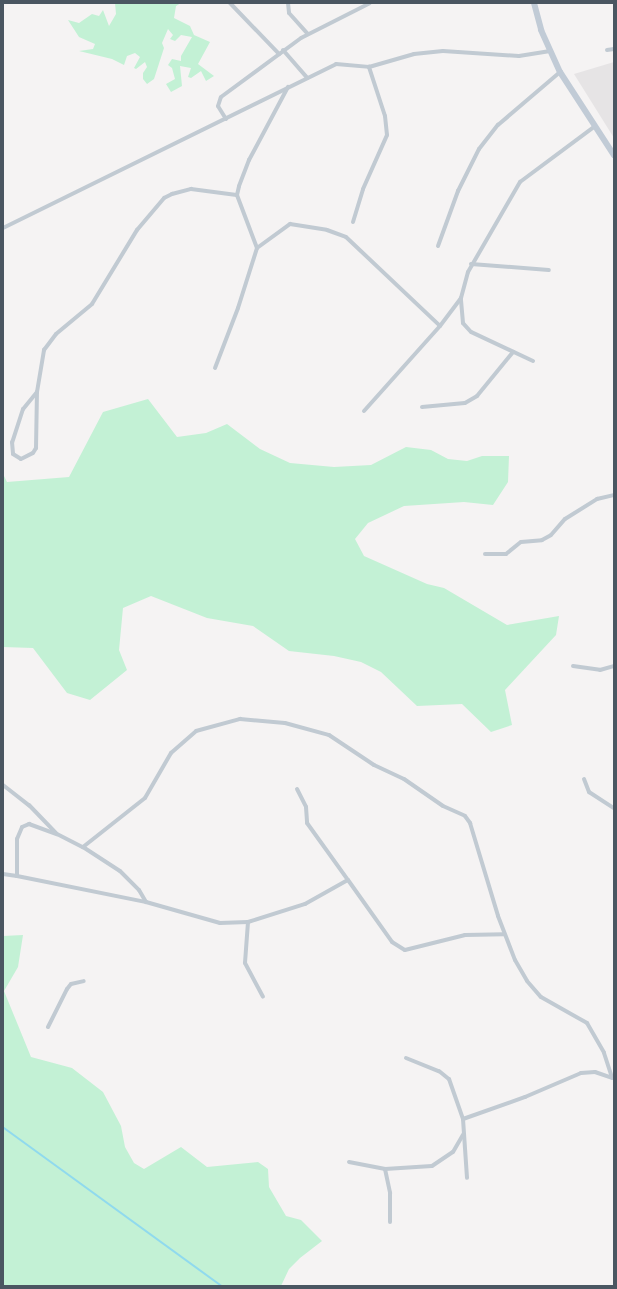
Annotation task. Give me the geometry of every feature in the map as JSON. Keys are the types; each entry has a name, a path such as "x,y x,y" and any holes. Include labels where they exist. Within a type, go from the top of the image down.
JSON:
{"street":[{"path":"230,3 279,54"},
{"path":"288,3 289,13 308,34"},
{"path":"226,119 218,106 221,97 283,50 308,34 370,3"},
{"path":"534,3 550,51 560,72 614,155"},
{"path":"607,50 614,49"},
{"path":"283,50 307,78"},
{"path":"3,228 336,64 369,67 414,54 443,51 519,56 550,51"},
{"path":"353,222 363,189 387,135 385,116 369,67"},
{"path":"438,246 458,190 479,149 503,119 560,72"},
{"path":"257,248 237,195 249,160 288,87"},
{"path":"533,361 466,328 463,323 461,298 470,264 520,182 595,126"},
{"path":"37,392 23,409 12,442 13,454 21,459 33,453 36,448 37,392 44,350 60,330 92,304 137,230 164,198 191,189 237,195"},
{"path":"215,368 238,308 257,248 290,224 327,230 346,238 440,326"},
{"path":"470,264 549,270"},
{"path":"364,410 440,326 461,298"},
{"path":"422,407 465,403 477,396 513,352"},
{"path":"485,554 506,554 521,542 542,540 551,535 565,519 597,498 614,495"},
{"path":"573,666 600,670 614,666"},
{"path":"83,847 145,798 171,753 196,731 240,720 285,723 329,735 374,765 404,779 443,806 465,816 470,823 504,934 515,960 538,994 575,1015 592,1031 613,1079"},
{"path":"584,779 589,792 614,808"},
{"path":"3,785 29,805 57,834"},
{"path":"297,789 306,807 307,823 392,942 405,950 465,935 504,934"},
{"path":"17,876 17,839 22,827 29,824 57,834 83,847 120,871 139,890 146,902"},
{"path":"3,874 146,902 220,923 248,922 305,904 348,880"},
{"path":"248,922 245,964 263,997"},
{"path":"48,1027 67,989 71,984 84,981"},
{"path":"406,1058 439,1071 453,1084 463,1119 467,1178"},
{"path":"463,1119 525,1097 581,1072 595,1072 613,1079"},
{"path":"349,1162 385,1169 432,1166 454,1152 463,1135"},
{"path":"385,1169 390,1193 390,1222"}],"shaded area":[{"path":"614,62 614,138 574,74"}],"green space":[{"path":"115,3 181,3 176,6 174,18 190,26 194,35 210,42 198,64 214,76 206,81 201,71 191,78 188,77 191,68 180,66 182,86 171,92 166,84 175,79 172,68 168,65 172,59 181,61 181,56 192,37 181,35 175,41 170,39 173,35 168,29 162,43 164,48 154,79 147,84 143,79 143,73 147,67 145,62 136,69 134,68 140,57 135,53 127,56 124,65 112,59 79,51 93,49 95,44 79,37 68,20 79,23 92,14 99,16 103,10 109,26 116,14"},
{"path":"148,399 177,437 206,433 227,424 260,449 290,463 334,467 371,465 406,447 431,450 448,459 467,461 482,456 509,456 508,482 493,505 464,502 404,506 368,523 355,539 364,556 427,584 444,588 507,625 559,616 556,635 505,690 512,725 491,732 462,704 417,706 381,672 361,662 334,656 289,651 253,626 207,618 151,596 123,608 119,650 127,670 90,700 67,693 33,648 3,647 3,474 7,482 69,477 103,412"},
{"path":"23,935 18,967 4,991 31,1057 72,1068 103,1092 121,1126 125,1147 134,1163 144,1169 181,1147 207,1167 258,1162 268,1169 269,1187 286,1216 301,1220 322,1241 300,1258 289,1269 281,1286 3,1286 3,936"}],"waterway":[{"path":"3,1127 222,1286"}]}
